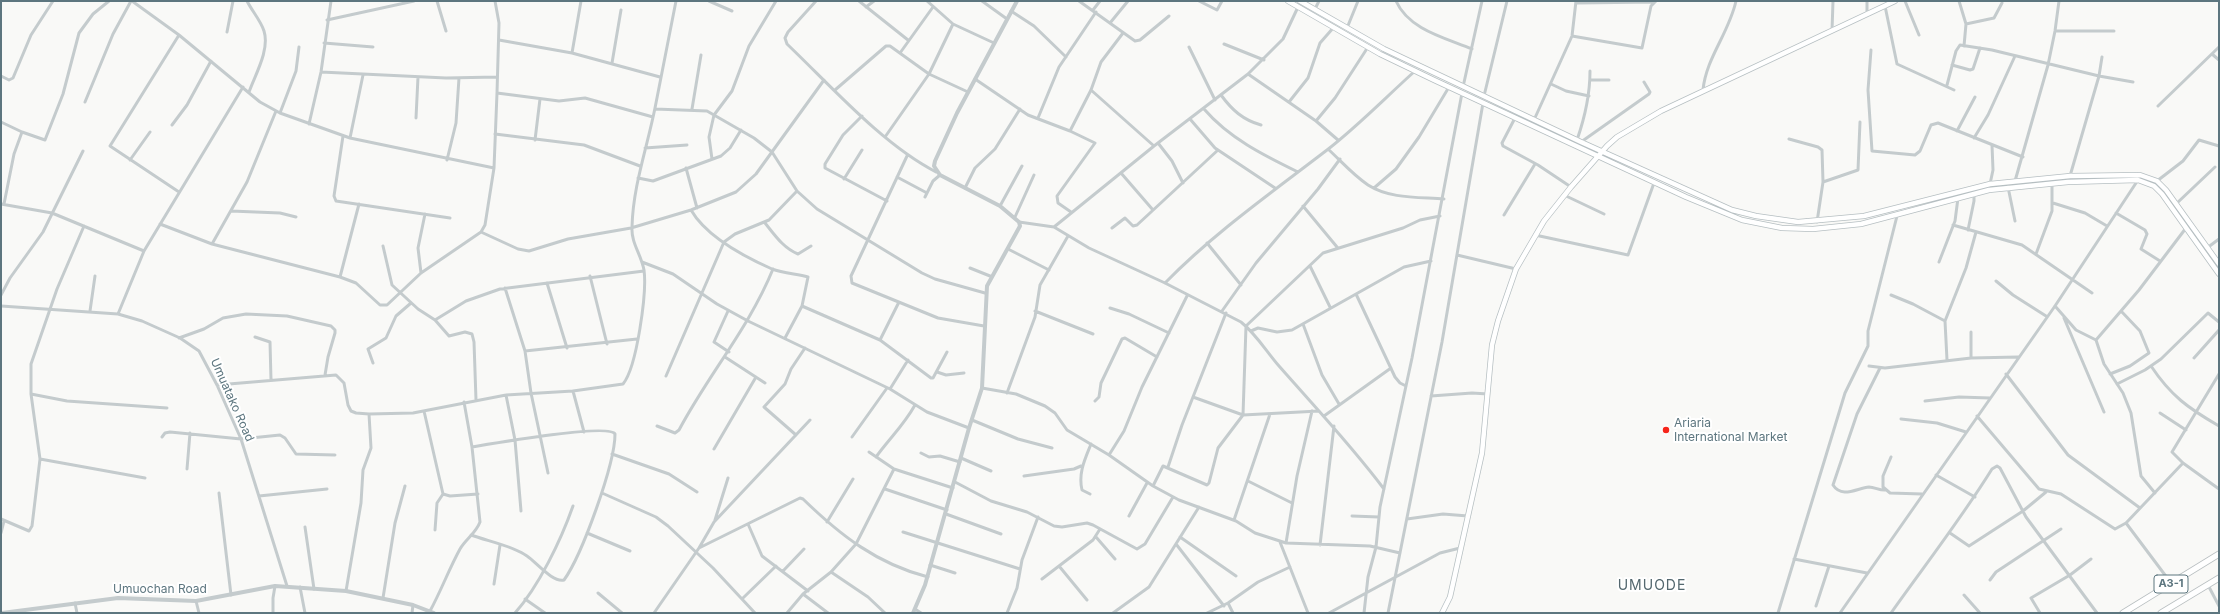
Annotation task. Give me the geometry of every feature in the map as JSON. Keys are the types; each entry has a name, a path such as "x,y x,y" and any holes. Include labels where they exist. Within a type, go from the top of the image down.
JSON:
{"highway":[{"name":"A3-1","path":"2123,613 2219,554"},
{"name":"A3-1","path":"2161,613 2219,578"}],"main road":[{"path":"1288,1 1368,47 1415,71 1654,183 1729,216 1782,228 1813,229 1861,224 1897,216 1958,198 2008,187 2052,183 2138,180 2154,186 2158,190 2219,274"},
{"path":"1300,1 1384,49 1602,152 1732,210 1780,220 1817,222 1864,216 1990,184 2070,176 2140,175 2157,181 2176,204 2219,264"},
{"path":"1442,613 1450,597 1482,453 1492,345 1498,321 1516,269 1535,234 1571,186 1617,137 1661,111 1703,90 1895,1"}],"street":[{"path":"1,76 9,80 13,78 31,35 53,1"},
{"path":"1,122 42,140 47,138 65,86 80,33 93,14 109,1"},
{"path":"85,102 112,34 131,1 178,34 260,102 280,113 350,138 448,160 494,168"},
{"path":"227,32 234,1"},
{"path":"247,1 262,26 265,39 262,55 249,92"},
{"path":"309,124 321,72 327,20 331,1"},
{"path":"327,20 414,1"},
{"path":"437,1 446,32"},
{"path":"160,224 212,244 340,277 356,283 383,306 421,274 481,232 485,226 494,168 499,40 499,23 495,1"},
{"path":"572,53 581,1"},
{"path":"217,385 336,375 341,378 351,411 370,414 424,411 476,400 531,393 573,391 623,384 635,352 644,295 644,271 642,262 633,243 632,228 638,178 655,109 676,1"},
{"path":"709,1 732,11"},
{"path":"712,159 709,138 714,114 732,91 749,46 776,1"},
{"path":"816,1 788,32 785,41 862,116 907,156 1000,206 1015,217 1019,222 1054,227 1068,236 1126,266 1165,283 1187,296 1226,313 1246,326 1277,364 1334,426 1384,489"},
{"path":"860,1 908,40"},
{"path":"866,7 874,1"},
{"path":"927,1 953,24 994,43"},
{"path":"982,1 1007,18"},
{"path":"938,174 934,166 935,161 968,92 1017,1"},
{"path":"1080,1 1123,33 1138,41 1169,16"},
{"path":"1038,118 1052,79 1100,1"},
{"path":"1110,23 1128,1"},
{"path":"1199,1 1217,10 1222,1"},
{"path":"1315,9 1319,1"},
{"path":"1347,28 1359,1"},
{"path":"1396,1 1398,6 1415,24 1472,49"},
{"path":"1463,87 1482,1"},
{"path":"1484,96 1507,1"},
{"path":"1534,120 1572,36 1576,2 1655,1"},
{"path":"1572,36 1642,48 1651,6 1655,1"},
{"path":"1703,90 1708,67 1733,16 1736,1"},
{"path":"1832,31 1833,1"},
{"path":"1867,1 1867,14"},
{"path":"1905,1 1918,35"},
{"path":"1959,1 1966,24 1964,46"},
{"path":"2015,181 2048,65 2059,1"},
{"path":"1966,24 1994,18 2002,4"},
{"path":"1885,6 1897,64 1946,85 1954,90"},
{"path":"900,53 933,7"},
{"path":"1054,227 1264,60 1283,39 1298,7"},
{"path":"612,63 621,10"},
{"path":"1011,12 1038,30 1066,57"},
{"path":"885,137 929,74 953,24"},
{"path":"1289,102 1308,78 1320,43 1334,27"},
{"path":"2055,31 2114,31"},
{"path":"1070,131 1091,90 1101,62 1123,33"},
{"path":"178,34 110,144 112,149 179,192"},
{"path":"499,40 572,53 660,77"},
{"path":"324,43 373,47"},
{"path":"1224,44 1264,60"},
{"path":"835,90 886,46 900,53 929,74 968,92"},
{"path":"1946,85 1957,47 1964,46 1980,48 2048,65 2133,82"},
{"path":"280,113 296,71 299,47"},
{"path":"1189,47 1215,100"},
{"path":"1316,121 1335,98 1368,47"},
{"path":"2158,106 2219,47"},
{"path":"1952,65 1970,70 1973,69 1980,48"},
{"path":"1871,50 1868,90 1872,151 1915,155 1920,151 1933,123 2022,157"},
{"path":"2212,54 2219,60"},
{"path":"692,109 701,55"},
{"path":"1974,138 1988,115 2015,56"},
{"path":"2070,176 2099,76 2102,57"},
{"path":"172,125 187,105 211,61"},
{"path":"1579,141 1589,96 1590,70"},
{"path":"1165,283 1189,258 1275,188 1328,149 1415,71"},
{"path":"321,72 459,78 498,76"},
{"path":"1248,74 1316,121 1338,140"},
{"path":"350,138 363,75"},
{"path":"416,118 418,77"},
{"path":"448,160 456,123 459,78"},
{"path":"975,79 1020,109 1070,131 1096,145 1057,196 1058,203 1071,212"},
{"path":"481,232 518,249 529,251 568,239 632,228 697,208 736,192 745,185 772,152 824,80"},
{"path":"1590,80 1609,80"},
{"path":"1579,141 1649,94 1650,92 1644,82"},
{"path":"1551,84 1566,91 1589,96"},
{"path":"118,314 144,251 243,87"},
{"path":"1374,188 1396,169 1449,87"},
{"path":"1091,90 1154,146"},
{"path":"497,93 559,101 585,98 653,117"},
{"path":"1364,613 1368,577 1376,548 1384,489 1444,199 1462,93"},
{"path":"1221,95 1230,108 1237,114 1261,125"},
{"path":"1957,131 1975,97"},
{"path":"536,140 540,99"},
{"path":"1388,613 1457,255 1482,103"},
{"path":"655,109 692,109 714,114 741,130 772,152 797,191 817,209 908,266 935,279 986,293"},
{"path":"965,188 980,163 995,149 1020,109"},
{"path":"1204,109 1224,129 1248,147 1298,172"},
{"path":"212,244 247,182 276,111"},
{"path":"862,116 843,135 825,164 827,170 887,201"},
{"path":"1514,118 1502,145 1571,186"},
{"path":"1190,119 1218,150 1275,188"},
{"path":"1823,182 1858,170 1860,122"},
{"path":"638,178 653,181 725,154 741,130"},
{"path":"22,132 14,154 2,204 52,213 144,251"},
{"path":"130,160 150,132"},
{"path":"495,134 584,145 640,166"},
{"path":"343,136 334,196 338,202 450,218"},
{"path":"1789,139 1818,147 1822,150 1823,182 1817,222"},
{"path":"2157,181 2183,161 2199,140 2219,146"},
{"path":"1158,143 1172,161 1183,183"},
{"path":"645,148 687,145"},
{"path":"1990,184 1993,170 1992,145"},
{"path":"1328,149 1350,170 1374,188 1398,196 1444,199"},
{"path":"844,179 862,150"},
{"path":"1112,228 1125,218 1136,226 1218,150"},
{"path":"1,295 10,278 43,232 83,151"},
{"path":"907,156 869,241 851,276 852,282 944,320 984,326"},
{"path":"1222,311 1340,159"},
{"path":"1504,215 1535,164"},
{"path":"1000,206 1022,166"},
{"path":"2176,204 2215,167"},
{"path":"686,168 697,208"},
{"path":"1121,173 1153,210"},
{"path":"925,197 938,174"},
{"path":"1015,217 1034,175"},
{"path":"897,177 927,193"},
{"path":"1846,613 1841,612 2046,316 2055,306 2138,180"},
{"path":"1535,234 1628,255 1654,183"},
{"path":"2036,254 2045,234 2053,203 2052,183"},
{"path":"2008,187 2015,221"},
{"path":"666,376 724,242 735,234 765,222 774,216 797,191"},
{"path":"1564,195 1604,214"},
{"path":"1968,230 1974,200 1974,196 1971,195"},
{"path":"1939,262 1953,225 1958,198"},
{"path":"2053,203 2085,213 2107,226"},
{"path":"340,277 359,204"},
{"path":"1303,206 1337,247"},
{"path":"691,210 702,226 724,242 773,269 808,278 802,306 785,338"},
{"path":"231,211 280,213 296,217"},
{"path":"2116,213 2145,230 2146,234 2141,249 2160,261"},
{"path":"421,274 418,248 425,214"},
{"path":"1153,486 1160,469 1163,466 1208,484 1218,448 1243,415 1246,326 1323,253 1337,247 1375,238 1420,220 1440,216"},
{"path":"1778,613 1845,393 1868,346 1868,331 1897,216"},
{"path":"765,222 779,240 794,252 798,254 811,246"},
{"path":"921,613 914,611 928,577 930,565 955,482 969,428 982,388 986,293 990,276 1008,249 1018,230 1019,222"},
{"path":"1953,225 2017,243 2036,254 2092,293"},
{"path":"1,533 2,520 24,530 31,529 40,459 31,394 31,364 63,273 84,226"},
{"path":"2096,340 2121,311 2186,228"},
{"path":"1947,360 1944,321 1966,268 1976,232"},
{"path":"1007,393 1035,311 1037,294 1068,236"},
{"path":"2207,248 2219,239"},
{"path":"1207,243 1241,285"},
{"path":"383,246 390,280 396,290 434,320 449,336 465,332 472,334 476,400"},
{"path":"1008,249 1049,270"},
{"path":"1457,255 1516,269"},
{"path":"1251,331 1260,328 1277,332 1287,331 1303,324 1330,307 1410,264 1431,261"},
{"path":"642,262 674,274 728,311 889,389 915,405 969,428"},
{"path":"1310,266 1330,307"},
{"path":"970,268 990,276"},
{"path":"657,426 678,432 697,397 729,352 748,321 773,269"},
{"path":"434,320 466,301 505,288 590,276 644,271"},
{"path":"90,311 95,276"},
{"path":"590,276 607,344"},
{"path":"1996,281 2013,295 2046,316"},
{"path":"547,283 567,348"},
{"path":"505,288 525,351 531,393 548,473"},
{"path":"1356,294 1398,381 1406,386"},
{"path":"1891,295 1913,304 1944,321"},
{"path":"1109,455 1124,431 1157,357 1187,296"},
{"path":"880,340 899,302"},
{"path":"373,363 368,349 386,338 396,316 411,303"},
{"name":"Umuatako Road","path":"1,306 118,314 142,321 179,338 199,352 217,385 241,439 287,586"},
{"path":"802,306 880,340 931,378 934,378 947,352"},
{"path":"2055,306 2076,330 2096,340"},
{"path":"1110,308 1129,314 1169,333"},
{"path":"728,311 714,342 716,345 729,352"},
{"path":"1035,311 1093,334"},
{"path":"2110,374 2130,366 2149,353 2140,331 2121,311"},
{"path":"1168,467 1193,397 1226,313"},
{"path":"2117,384 2151,366 2175,347 2208,313 2219,322"},
{"path":"179,338 204,329 224,318 246,314 287,316 331,326 335,330 335,333 325,376"},
{"path":"2064,318 2104,412"},
{"path":"1303,324 1322,375 1339,404"},
{"path":"2194,358 2219,330"},
{"path":"1971,332 1971,358"},
{"path":"255,337 270,342 271,380"},
{"path":"1095,401 1099,396 1101,382 1122,339 1125,338 1157,357"},
{"path":"525,351 607,344 637,339"},
{"path":"2096,340 2099,354 2117,384 2131,413 2141,476 2155,493"},
{"path":"796,435 764,407 785,384 791,369 805,348"},
{"path":"725,357 765,383"},
{"path":"1869,366 1880,368 1971,358 2018,357"},
{"path":"852,437 889,389 908,360"},
{"path":"2151,366 2170,393 2197,413 2219,426"},
{"path":"1324,416 1391,368"},
{"path":"1880,368 1857,414 1833,485 1837,490 1850,492 1871,487 1896,494 1922,494"},
{"path":"937,372 946,375 964,373"},
{"path":"2006,374 2068,455 2140,508"},
{"path":"2219,374 2197,413 2172,452 2183,463 2219,489"},
{"path":"714,449 756,377"},
{"path":"982,388 1016,394 1045,406 1055,414 1067,430 1109,455 1147,483 1173,496 1234,520 1255,533 1286,543 1376,548 1400,553"},
{"path":"573,391 584,432"},
{"path":"1431,396 1472,393 1488,394"},
{"path":"31,394 67,401 167,408"},
{"path":"506,396 515,440 522,511"},
{"path":"1193,397 1243,415 1319,411"},
{"path":"1925,401 1959,397 1990,398"},
{"path":"432,612 459,551 475,532 480,522 472,447 464,402"},
{"path":"876,457 905,423 915,405"},
{"path":"424,411 444,494"},
{"path":"1286,543 1292,503 1312,411"},
{"path":"2160,413 2186,430"},
{"path":"346,591 361,503 363,470 371,448 370,414"},
{"path":"1234,520 1270,414"},
{"path":"1977,416 2039,489 2046,492 2053,491 2061,494 2115,529 2126,523 2183,463"},
{"path":"1901,419 1937,423 1966,432"},
{"path":"714,522 810,420"},
{"path":"972,420 1018,439 1052,448"},
{"path":"1320,545 1334,426"},
{"path":"162,437 165,433 170,432 241,439 280,435 285,438 291,450 296,454 335,454"},
{"path":"471,535 525,554 543,570 560,580 564,580 587,533 602,493 612,454 614,432 584,432 540,436 472,447"},
{"path":"186,469 190,433"},
{"path":"1090,494 1082,490 1081,466 1091,444"},
{"path":"869,452 894,469 953,488"},
{"path":"921,453 929,457 940,456 961,460 991,471"},
{"path":"612,454 669,474 697,492"},
{"path":"1886,490 1881,483 1891,457"},
{"path":"40,459 145,478"},
{"path":"1024,476 1074,469 1081,466"},
{"path":"1891,613 1926,563 1950,533 1992,469 1996,466 2000,468 2023,511 2097,613"},
{"path":"787,613 803,594 831,572 856,544 894,469"},
{"path":"1936,475 1975,496"},
{"path":"661,613 655,612 699,548 714,522 728,478"},
{"path":"827,522 853,479"},
{"path":"1248,481 1292,503"},
{"path":"955,482 992,501 1038,517 1058,527 1086,523 1133,547 1140,548 1145,544 1173,496"},
{"path":"1129,516 1147,483"},
{"path":"383,598 395,523 404,486"},
{"path":"259,496 327,489"},
{"path":"885,489 1001,534"},
{"path":"1950,533 1969,546 2023,511 2046,492"},
{"path":"219,493 231,595"},
{"path":"602,493 656,517 696,552 743,598 755,613"},
{"path":"444,494 450,496 478,494"},
{"path":"435,530 437,503 444,494"},
{"path":"699,548 800,498 827,522 882,561 928,577"},
{"path":"515,613 543,570 563,534 573,506"},
{"path":"1113,613 1149,587 1199,507"},
{"path":"1407,520 1443,514 1468,516"},
{"path":"1352,516 1379,517"},
{"path":"1007,613 1038,517"},
{"path":"2126,523 2171,584"},
{"path":"748,524 759,552 808,591"},
{"path":"306,527 314,589"},
{"path":"1042,579 1096,537 1100,529"},
{"path":"1990,580 1996,572 2061,529"},
{"path":"904,532 937,544 971,552 1020,569"},
{"path":"587,533 630,551"},
{"path":"1096,537 1115,559"},
{"path":"1180,537 1236,576"},
{"path":"1280,542 1308,613"},
{"path":"1176,544 1224,606"},
{"path":"494,584 500,545"},
{"path":"1329,613 1440,553 1460,548"},
{"path":"783,571 804,549"},
{"path":"1794,559 1867,573"},
{"path":"2040,613 2031,598 2070,575 2091,559"},
{"path":"930,565 955,573"},
{"path":"743,598 776,566"},
{"path":"1059,566 1087,600"},
{"path":"1816,606 1829,566"},
{"path":"1207,613 1224,606 1258,582 1290,567"},
{"path":"831,572 868,597 885,613"},
{"path":"2208,585 2219,606"},
{"path":"273,613 275,586"},
{"name":"Umuochan Road","path":"2,613 75,603 132,598 196,601 275,586 346,591 413,605 432,612"},
{"path":"300,587 305,613"},
{"path":"598,593 622,613"},
{"path":"803,594 828,613"},
{"path":"1964,595 1980,613"},
{"path":"525,599 545,613"},
{"path":"196,601 199,613"},
{"path":"75,603 77,613"},
{"path":"1228,603 1233,613"},
{"path":"412,613 413,605"}],"place":[{"name":"Ariaria International Market","path":"1666,430"}],"district":[{"name":"UMUODE","path":"1652,586"}]}
